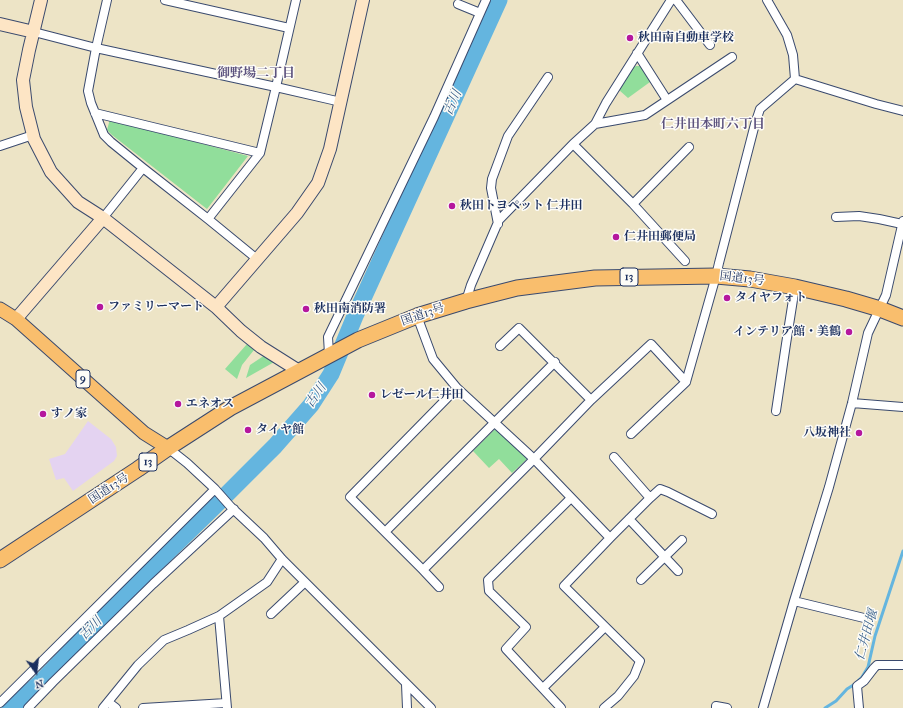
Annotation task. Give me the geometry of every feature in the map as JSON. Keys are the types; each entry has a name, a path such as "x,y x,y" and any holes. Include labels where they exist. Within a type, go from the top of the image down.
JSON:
{"highway":[{"name":"国道13号","path":"0,560 230,408 358,340 417,316 466,301 517,288 595,278 716,276 750,279 846,298 903,318"}],"main road":[{"name":"9","path":"0,309 16,319 144,433 168,448"}],"street":[{"path":"41,0 23,80 26,107 34,139 51,172 78,202 103,218 216,307 241,331 261,347 299,371"},
{"path":"107,0 88,91 104,135 256,259"},
{"path":"165,0 289,28"},
{"path":"208,219 260,153 296,0"},
{"path":"216,307 297,213 318,183 330,149 363,0"},
{"path":"330,354 328,337 434,117 486,0"},
{"path":"466,301 471,285 499,220 573,144 595,124 604,106 671,0"},
{"path":"676,0 710,45"},
{"path":"767,0 787,35 793,55 795,80"},
{"path":"458,4 480,13"},
{"path":"0,24 96,48 276,86 341,102"},
{"path":"637,53 667,100"},
{"path":"595,124 645,115 732,57"},
{"path":"498,224 491,188 492,178 508,136 548,77"},
{"path":"795,80 903,111"},
{"path":"631,434 686,382 716,276 760,109 795,80"},
{"path":"95,113 260,153"},
{"path":"0,146 33,135"},
{"path":"573,144 633,204 685,261"},
{"path":"633,204 689,147"},
{"path":"16,319 103,218 143,168"},
{"path":"763,708 852,403 868,334 886,295 903,223 859,216 836,217"},
{"path":"776,411 795,287"},
{"path":"417,316 433,360 458,388 534,459 610,538"},
{"path":"500,346 520,328 591,400"},
{"path":"422,570 591,400 651,344 686,382"},
{"path":"385,532 555,362"},
{"path":"439,587 350,497 458,388"},
{"path":"852,403 903,407"},
{"path":"168,448 187,463 264,538 305,582 431,708"},
{"path":"614,457 650,498"},
{"path":"604,708 618,696 634,676 640,661 564,586 660,489 712,514"},
{"path":"0,703 216,491"},
{"path":"561,708 506,649 526,627 489,591 488,580 571,498"},
{"path":"28,708 232,508"},
{"path":"629,519 678,571"},
{"path":"641,580 682,540"},
{"path":"116,708 106,705 138,665 164,640 219,616 267,582 282,558"},
{"path":"271,614 305,582"},
{"path":"794,601 864,618"},
{"path":"144,708 226,706 219,616"},
{"path":"543,688 606,627"},
{"path":"859,708 857,686 864,681 877,665 903,665"},
{"path":"406,684 407,708"},
{"path":"716,708 716,706 727,708"}],"shaded area":[{"path":"88,421 111,439 116,447 117,456 114,461 73,491 64,478 56,480 49,459 65,454"}],"green space":[{"path":"641,66 650,82 628,98 619,90 632,68"},
{"path":"110,119 248,156 207,209 112,135 107,130"},
{"path":"247,344 254,350 242,365 237,379 225,369"},
{"path":"265,355 276,361 246,378 250,365"},
{"path":"497,427 527,459 512,473 499,459 489,468 473,451"}],"waterway":[{"name":"古川","path":"10,708 40,683 139,580 275,446 311,405 331,374 355,316 499,0"},
{"name":"仁井田堰","path":"825,708 836,701 847,689 855,684 862,677 868,667 875,636 903,551"}],"place":[{"name":"秋田南自動車学校","path":"630,38"},
{"name":"秋田トヨペット 仁井田","path":"452,206"},
{"name":"仁井田郵便局","path":"616,237"},
{"name":"タイヤフォト","path":"727,298"},
{"name":"ファミリーマート","path":"100,307"},
{"name":"秋田南消防署","path":"306,309"},
{"name":"インテリア館・美鶴","path":"849,332"},
{"name":"レゼール仁井田","path":"372,395"},
{"name":"エネオス","path":"178,404"},
{"name":"すノ家","path":"43,414"},
{"name":"タイヤ館","path":"248,430"},
{"name":"八坂神社","path":"859,433"}],"district":[{"name":"御野場二丁目","path":"256,74"},
{"name":"仁井田本町六丁目","path":"713,125"}]}
